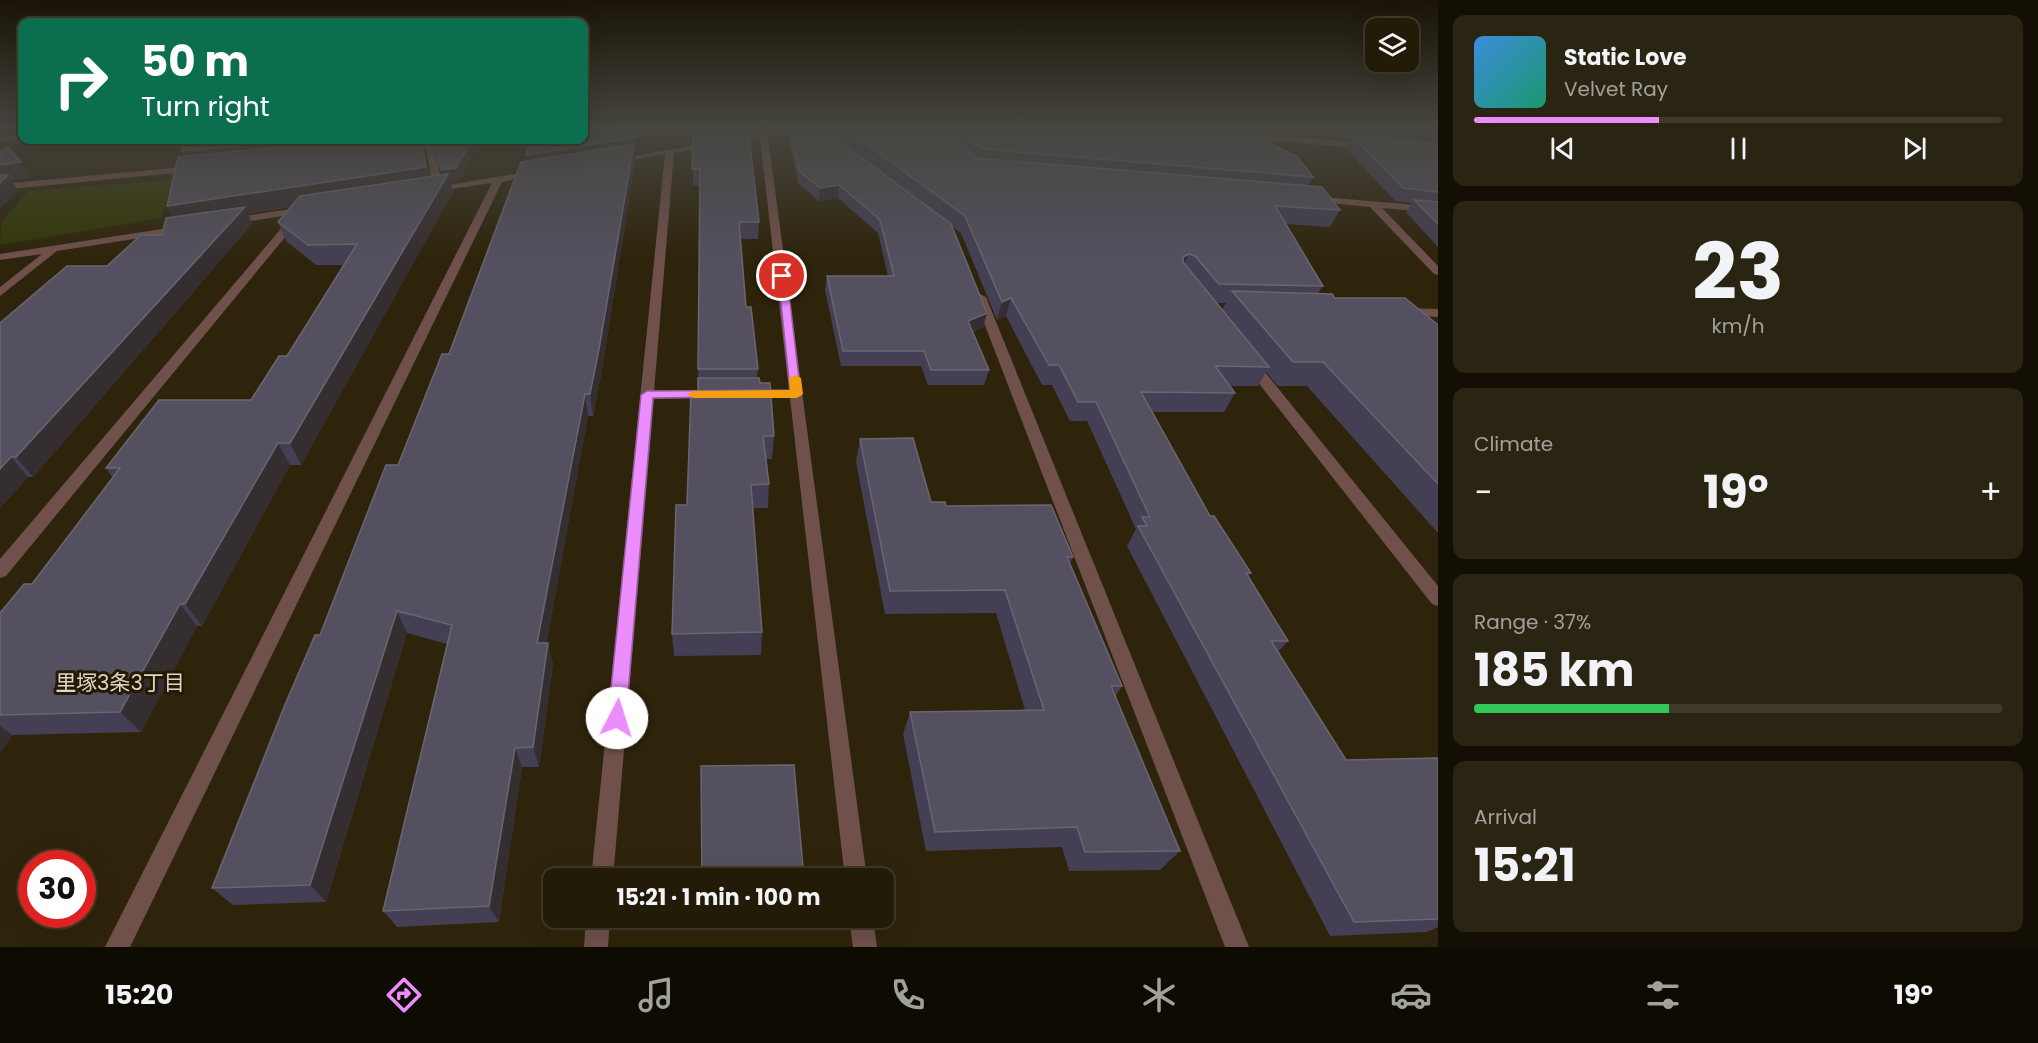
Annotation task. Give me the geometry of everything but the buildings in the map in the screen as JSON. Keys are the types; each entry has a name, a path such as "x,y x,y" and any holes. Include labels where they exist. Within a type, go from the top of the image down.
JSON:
{"street":[{"path":"0,187 173,171"},
{"path":"435,171 438,189"},
{"path":"603,868 668,171"},
{"path":"769,171 855,868"},
{"path":"427,191 544,172"},
{"path":"117,947 498,180"},
{"path":"1303,198 1438,210"},
{"path":"1373,204 1438,272"},
{"path":"0,571 308,209 220,223"},
{"path":"0,258 197,227"},
{"path":"0,293 55,249"},
{"path":"973,280 1237,947"},
{"path":"1392,312 1438,313"},
{"path":"1244,355 1438,599"},
{"path":"647,395 797,394"},
{"path":"596,947 597,928"},
{"path":"862,928 865,947"}],"green space":[{"path":"172,180 161,218 0,245 1,223 28,191"}],"slow traffic":[{"path":"694,394 797,394 795,378"}],"district":[{"name":"里塚3条3丁目","path":"120,683"}],"route":[{"path":"617,718 647,395 797,394 782,276"}]}
